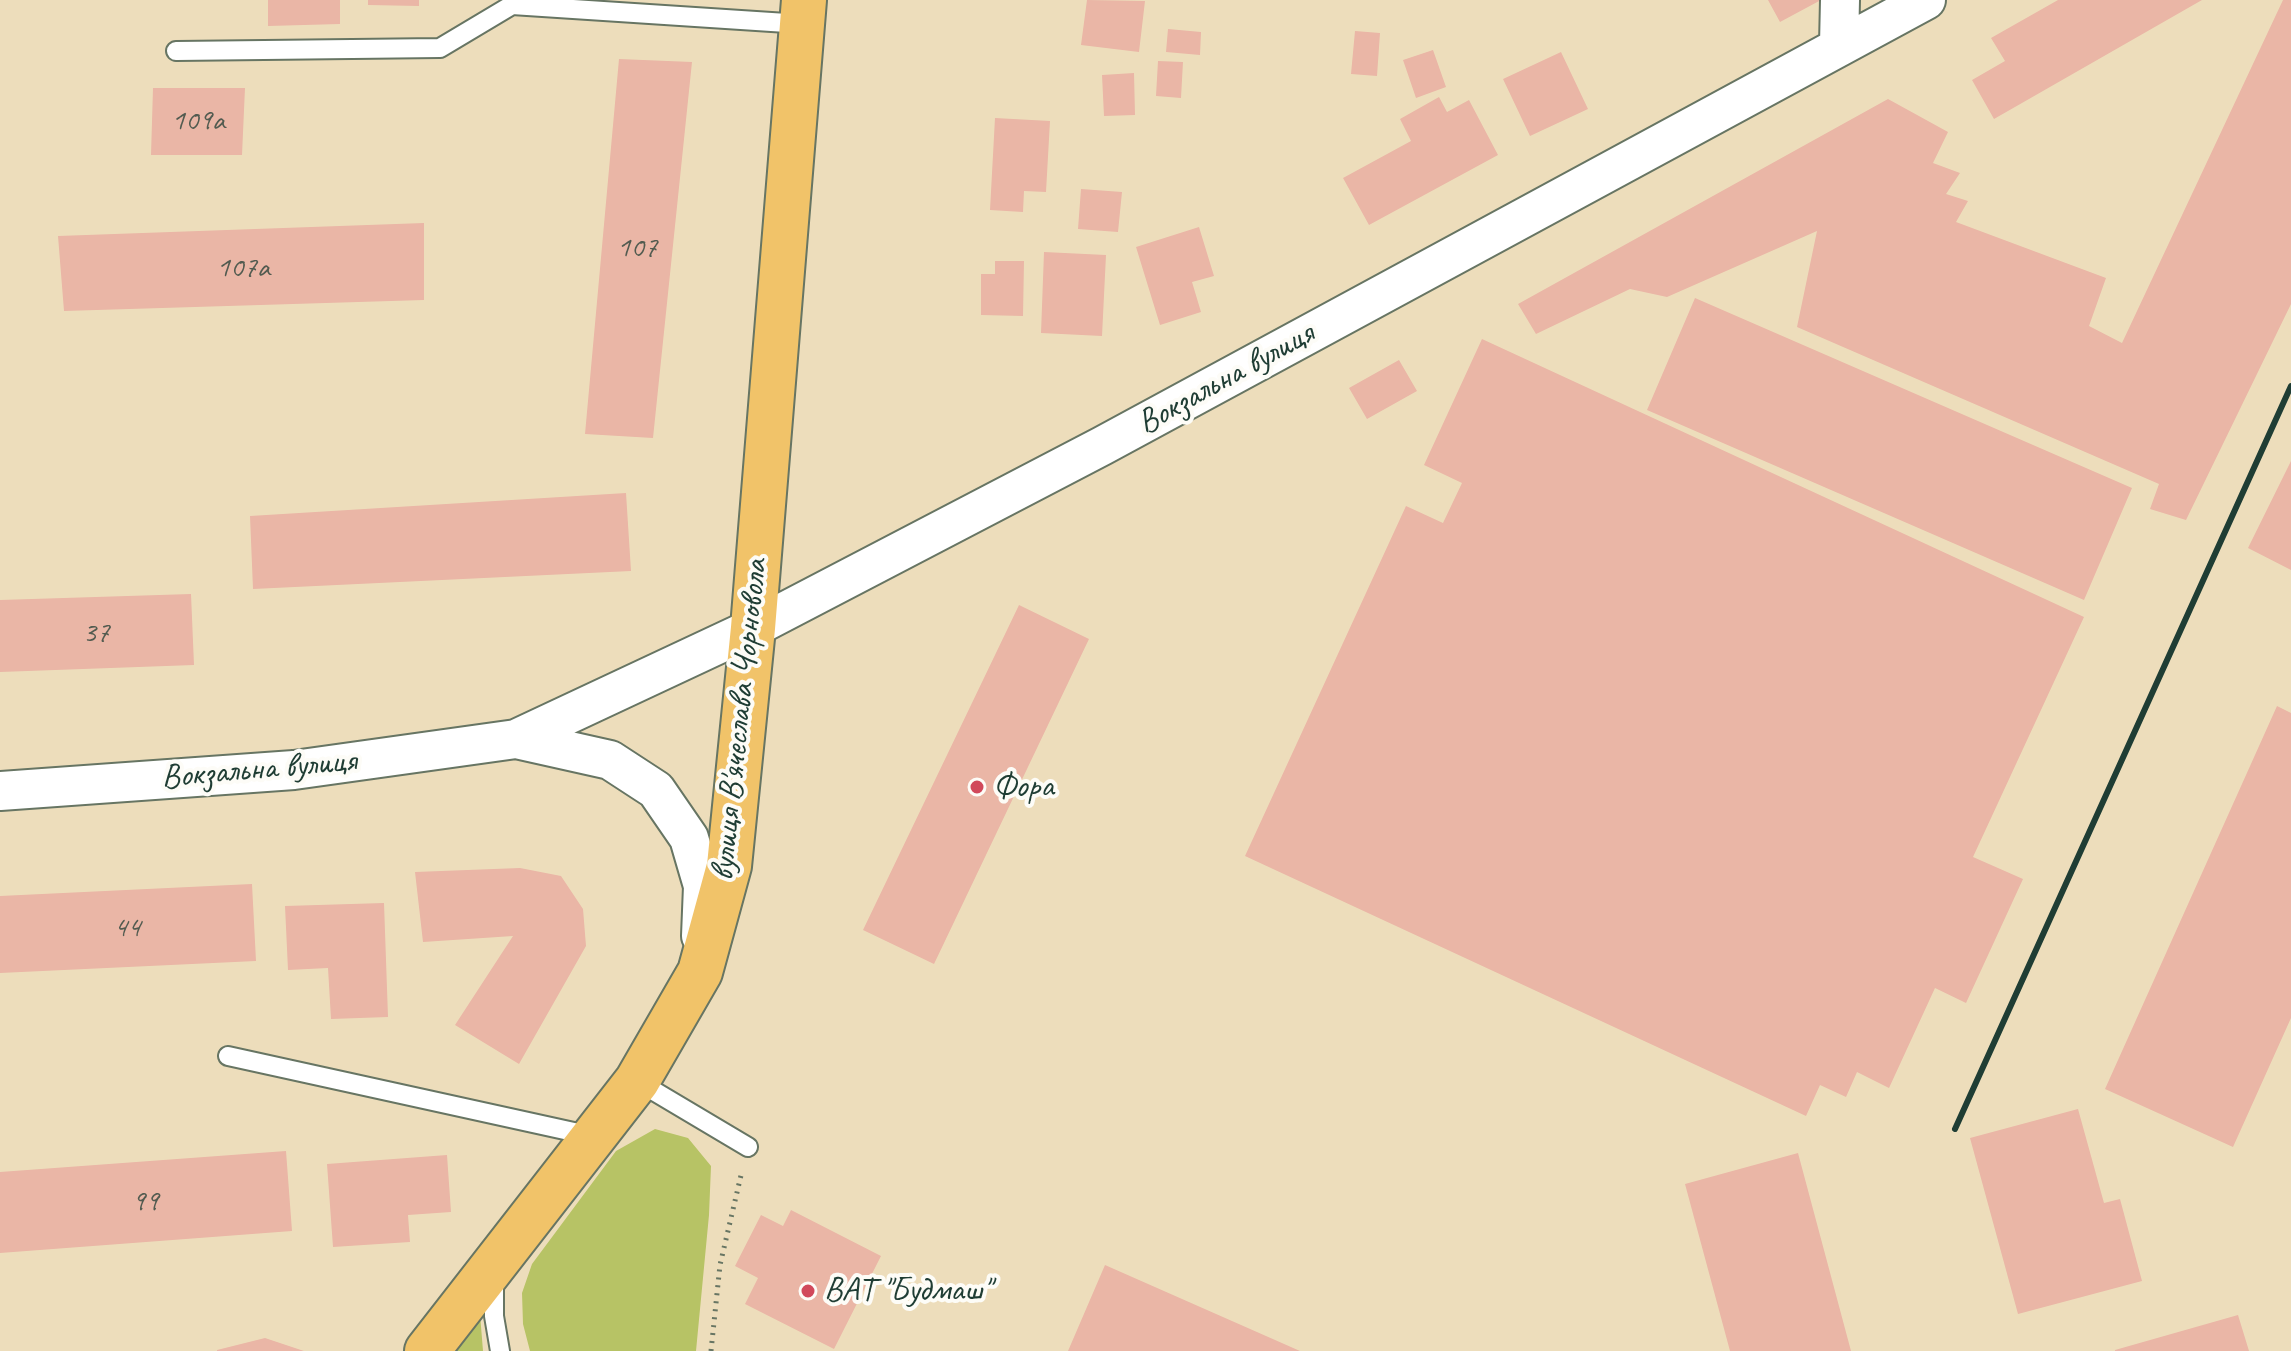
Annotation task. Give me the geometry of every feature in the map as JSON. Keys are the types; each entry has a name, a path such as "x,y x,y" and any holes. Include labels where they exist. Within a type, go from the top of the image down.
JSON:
{"main road":[{"name":"вулиця В'ячеслава Чорновола","path":"427,1351 637,1081 700,972 729,866 753,628 803,12"}],"street":[{"path":"1839,45 1840,0"},
{"name":"Вокзальна вулиця","path":"0,791 294,770 516,739 753,628 1102,446 1926,0"},
{"name":"Вокзальна вулиця","path":"516,739 610,760 656,790 689,838 703,886 700,972"}],"lane":[{"path":"176,51 440,48 512,5 803,12"},
{"path":"228,1056 595,1136"},
{"path":"637,1081 748,1147"},
{"path":"494,1265 494,1316 500,1351"}],"path":[{"path":"711,1351 720,1265 748,1147"}],"green space":[{"path":"655,1129 688,1138 711,1166 696,1351 530,1351 523,1324 522,1293 532,1264 616,1151"},
{"path":"480,1314 483,1351 452,1351"}],"building":[{"path":"268,0 340,0 340,24 268,26"},
{"path":"368,0 419,0 419,6 368,5"},
{"path":"1087,0 1145,1 1139,52 1081,45"},
{"path":"1768,0 1821,0 1780,22"},
{"path":"2058,0 2202,0 1994,119 1972,80 2005,61 1991,38"},
{"path":"2283,0 2291,0 2291,304 2186,520 2150,509 2159,484 1797,327 1817,231 1667,297 1630,289 1536,334 1518,304 1888,99 1948,132 1933,163 1960,173 1946,194 1968,201 1956,222 2106,278 2089,326 2122,343"},
{"path":"1168,29 1201,32 1200,55 1166,52"},
{"path":"1355,31 1380,33 1377,76 1351,74"},
{"path":"1433,50 1446,87 1416,98 1403,60"},
{"path":"1561,52 1588,109 1530,136 1503,79"},
{"path":"619,59 692,62 653,438 585,434"},
{"path":"1158,61 1183,62 1181,98 1156,96"},
{"path":"1134,73 1135,115 1104,116 1102,75"},
{"path":"153,88 245,88 242,155 151,155"},
{"path":"1439,97 1447,112 1469,100 1498,155 1369,225 1343,178 1411,141 1400,119"},
{"path":"995,118 1050,121 1046,192 1024,191 1023,212 990,210"},
{"path":"1081,189 1122,192 1118,232 1078,229"},
{"path":"424,223 424,300 64,311 58,236"},
{"path":"1199,227 1214,276 1192,282 1201,312 1160,325 1136,247"},
{"path":"1044,252 1106,255 1102,336 1041,333"},
{"path":"995,261 1024,261 1023,316 981,315 981,274 995,274"},
{"path":"1695,298 2132,488 2084,600 1647,410"},
{"path":"1482,339 2084,617 1973,857 2023,879 1966,1003 1935,988 1889,1088 1857,1072 1846,1097 1820,1085 1806,1116 1245,856 1406,506 1443,523 1462,483 1424,465"},
{"path":"1399,360 1417,391 1367,419 1349,388"},
{"path":"2291,461 2291,570 2248,548"},
{"path":"626,493 631,571 253,589 250,516"},
{"path":"191,594 194,665 0,672 0,600"},
{"path":"1019,605 1089,639 934,964 863,930"},
{"path":"2277,706 2291,713 2291,1018 2233,1147 2105,1089"},
{"path":"520,868 561,876 583,909 586,946 519,1064 455,1025 513,936 423,942 415,872"},
{"path":"252,884 256,961 0,973 0,896"},
{"path":"384,903 388,1017 331,1019 328,968 288,970 285,906"},
{"path":"2078,1109 2104,1203 2120,1199 2142,1281 2018,1314 1970,1138"},
{"path":"286,1151 292,1231 0,1253 0,1172"},
{"path":"1798,1153 1851,1351 1730,1351 1685,1184"},
{"path":"447,1155 451,1212 408,1215 410,1242 333,1247 327,1164"},
{"name":"ВАТ \"Будмаш\"","path":"791,1210 881,1256 834,1349 745,1304 758,1278 735,1266 761,1215 783,1226"},
{"path":"1105,1265 1300,1351 1068,1351"},
{"path":"2238,1315 2249,1351 2115,1351 2115,1350"},
{"path":"265,1338 304,1351 217,1351 217,1350"}],"railway":[{"path":"1955,1129 2291,386"}],"place":[{"name":"Фора","path":"977,787"},
{"name":"ВАТ \"Будмаш\"","path":"808,1291"}]}
